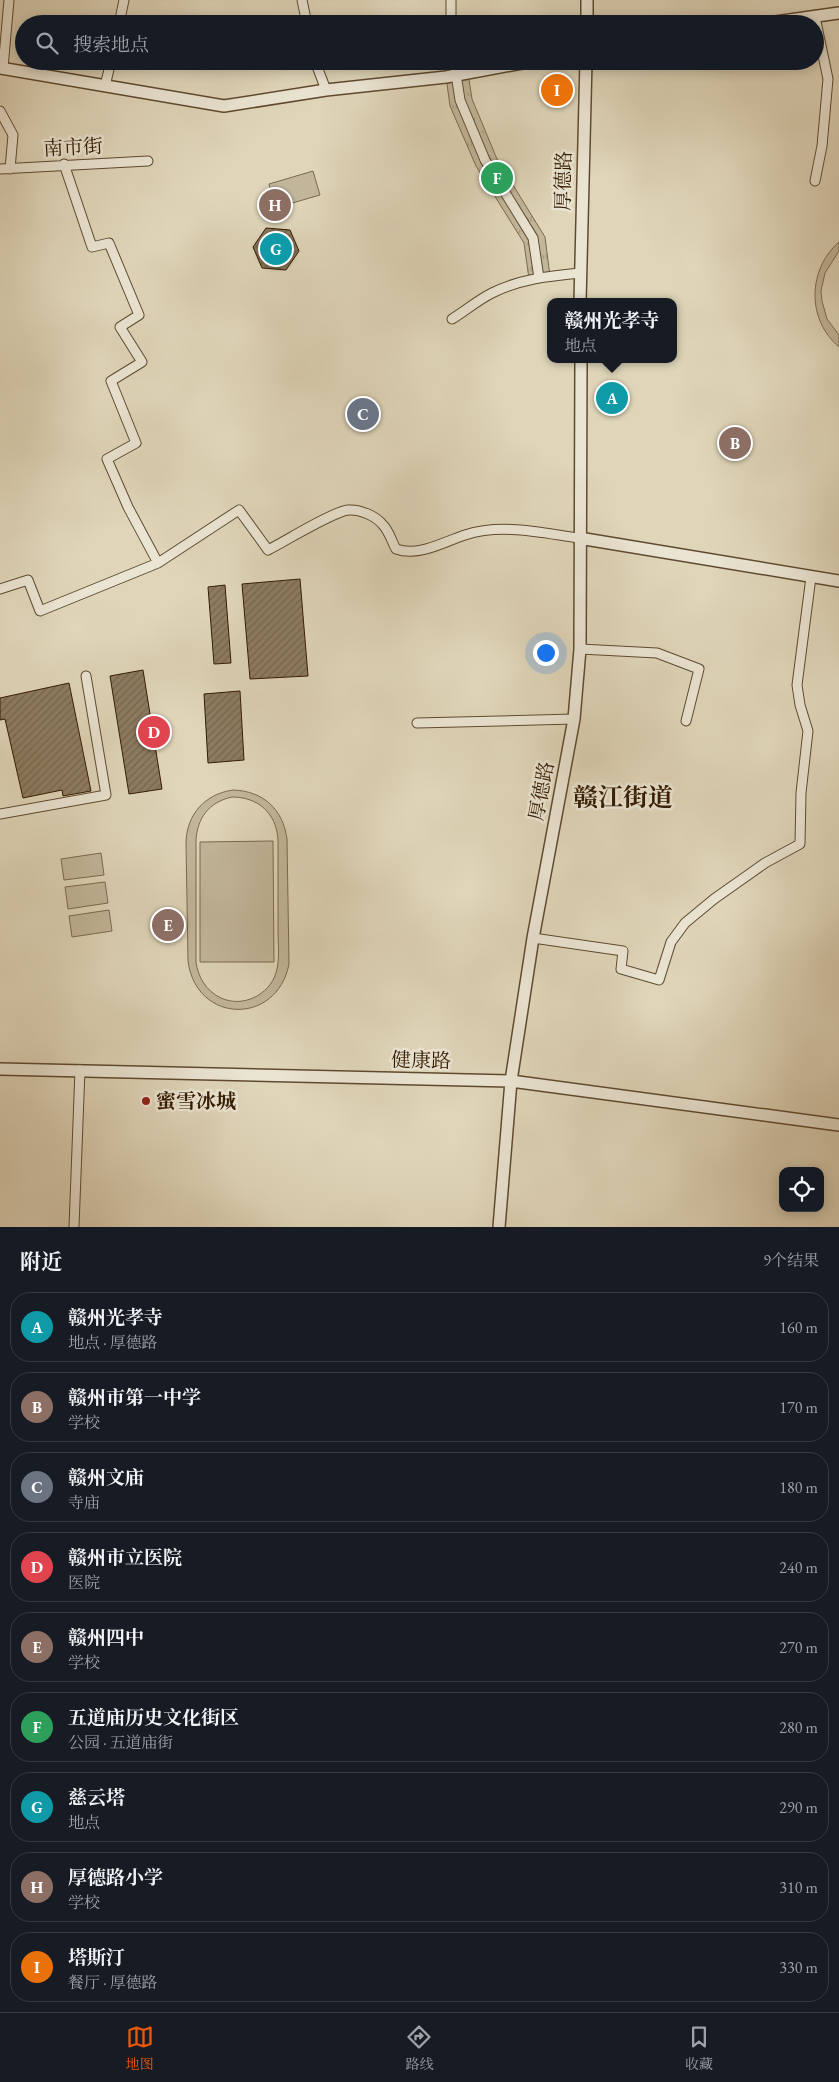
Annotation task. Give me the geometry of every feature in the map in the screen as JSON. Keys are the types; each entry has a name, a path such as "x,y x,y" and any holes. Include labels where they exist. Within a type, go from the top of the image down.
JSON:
{"street":[{"path":"121,15 124,0"},
{"path":"302,0 305,15"},
{"path":"451,0 451,15"},
{"path":"587,0 587,15"},
{"path":"6,2 2,68 187,102 224,106 326,90 484,70"},
{"path":"824,16 839,13"},
{"path":"815,181 822,146 828,79 824,58"},
{"path":"106,86 109,70"},
{"path":"318,70 326,90"},
{"path":"455,70 460,100 485,160 534,238 539,278"},
{"name":"厚德路","path":"580,298 586,70"},
{"path":"0,111 12,135 10,169"},
{"name":"南市街","path":"0,169 64,164 148,161"},
{"path":"64,164 92,247 109,243 139,315 120,327 142,362 111,382 136,443 107,459 128,507 158,563"},
{"path":"452,319 490,294 512,284 539,278 580,273"},
{"name":"厚德路","path":"499,1227 511,1081 533,938 574,719 580,649 581,363"},
{"path":"0,589 28,580 40,610 158,563 240,510 268,550 349,510 364,512 384,525 396,549 408,553 468,534 506,528 579,538 839,581"},
{"path":"533,938 623,951 621,969 660,980 671,942 685,923 714,899 765,863 800,844 801,793 808,731 800,705 797,685 811,576"},
{"path":"580,649 657,653 699,669 686,721"},
{"path":"0,814 106,795 86,676"},
{"path":"417,723 574,719"},
{"name":"健康路","path":"0,1069 511,1081 839,1125"},
{"path":"74,1227 80,1070"}],"green space":[{"path":"468,73 472,99 497,159 545,237 550,276 529,279 524,243 476,166 450,106 446,77"},
{"path":"313,171 320,195 275,208 269,184"},
{"path":"839,242 839,251 825,273 821,291 827,319 839,335 839,347 828,336 821,323 816,309 815,294 821,266"},
{"path":"233,790 244,791 262,798 270,804 281,819 287,839 289,964 282,984 269,999 254,1007 237,1009 220,1006 205,997 194,982 188,961 187,832 199,807 223,792","holes":["232,797 257,803 264,808 274,821 277,830 278,963 273,981 268,988 254,998 229,1001 211,992 201,978 197,968 196,841 202,818 211,807 224,799"]},
{"path":"273,841 274,962 200,962 200,842"},
{"path":"101,853 104,875 64,880 61,859"},
{"path":"105,882 108,903 68,909 65,887"},
{"path":"109,910 112,931 72,937 69,916"}],"building":[{"path":"266,228 290,230 299,251 286,270 262,268 253,247"},
{"path":"300,579 308,676 250,679 242,584"},
{"path":"225,585 231,663 214,664 208,587"},
{"path":"143,670 162,789 129,794 110,676"},
{"path":"69,683 91,791 63,796 62,790 23,798 5,719 0,720 0,698"},
{"path":"240,691 244,760 208,763 204,694"}],"place":[{"name":"塔斯汀","path":"557,90"},
{"name":"五道庙历史文化街区","path":"497,178"},
{"name":"厚德路小学","path":"275,205"},
{"name":"慈云塔","path":"276,249"},
{"name":"赣州光孝寺","path":"612,398"},
{"name":"赣州文庙","path":"363,414"},
{"name":"赣州市第一中学","path":"735,443"},
{"name":"赣州市立医院","path":"154,732"},
{"name":"赣州四中","path":"168,925"},
{"name":"蜜雪冰城","path":"146,1101"}],"district":[{"name":"赣江街道","path":"623,797"}]}
